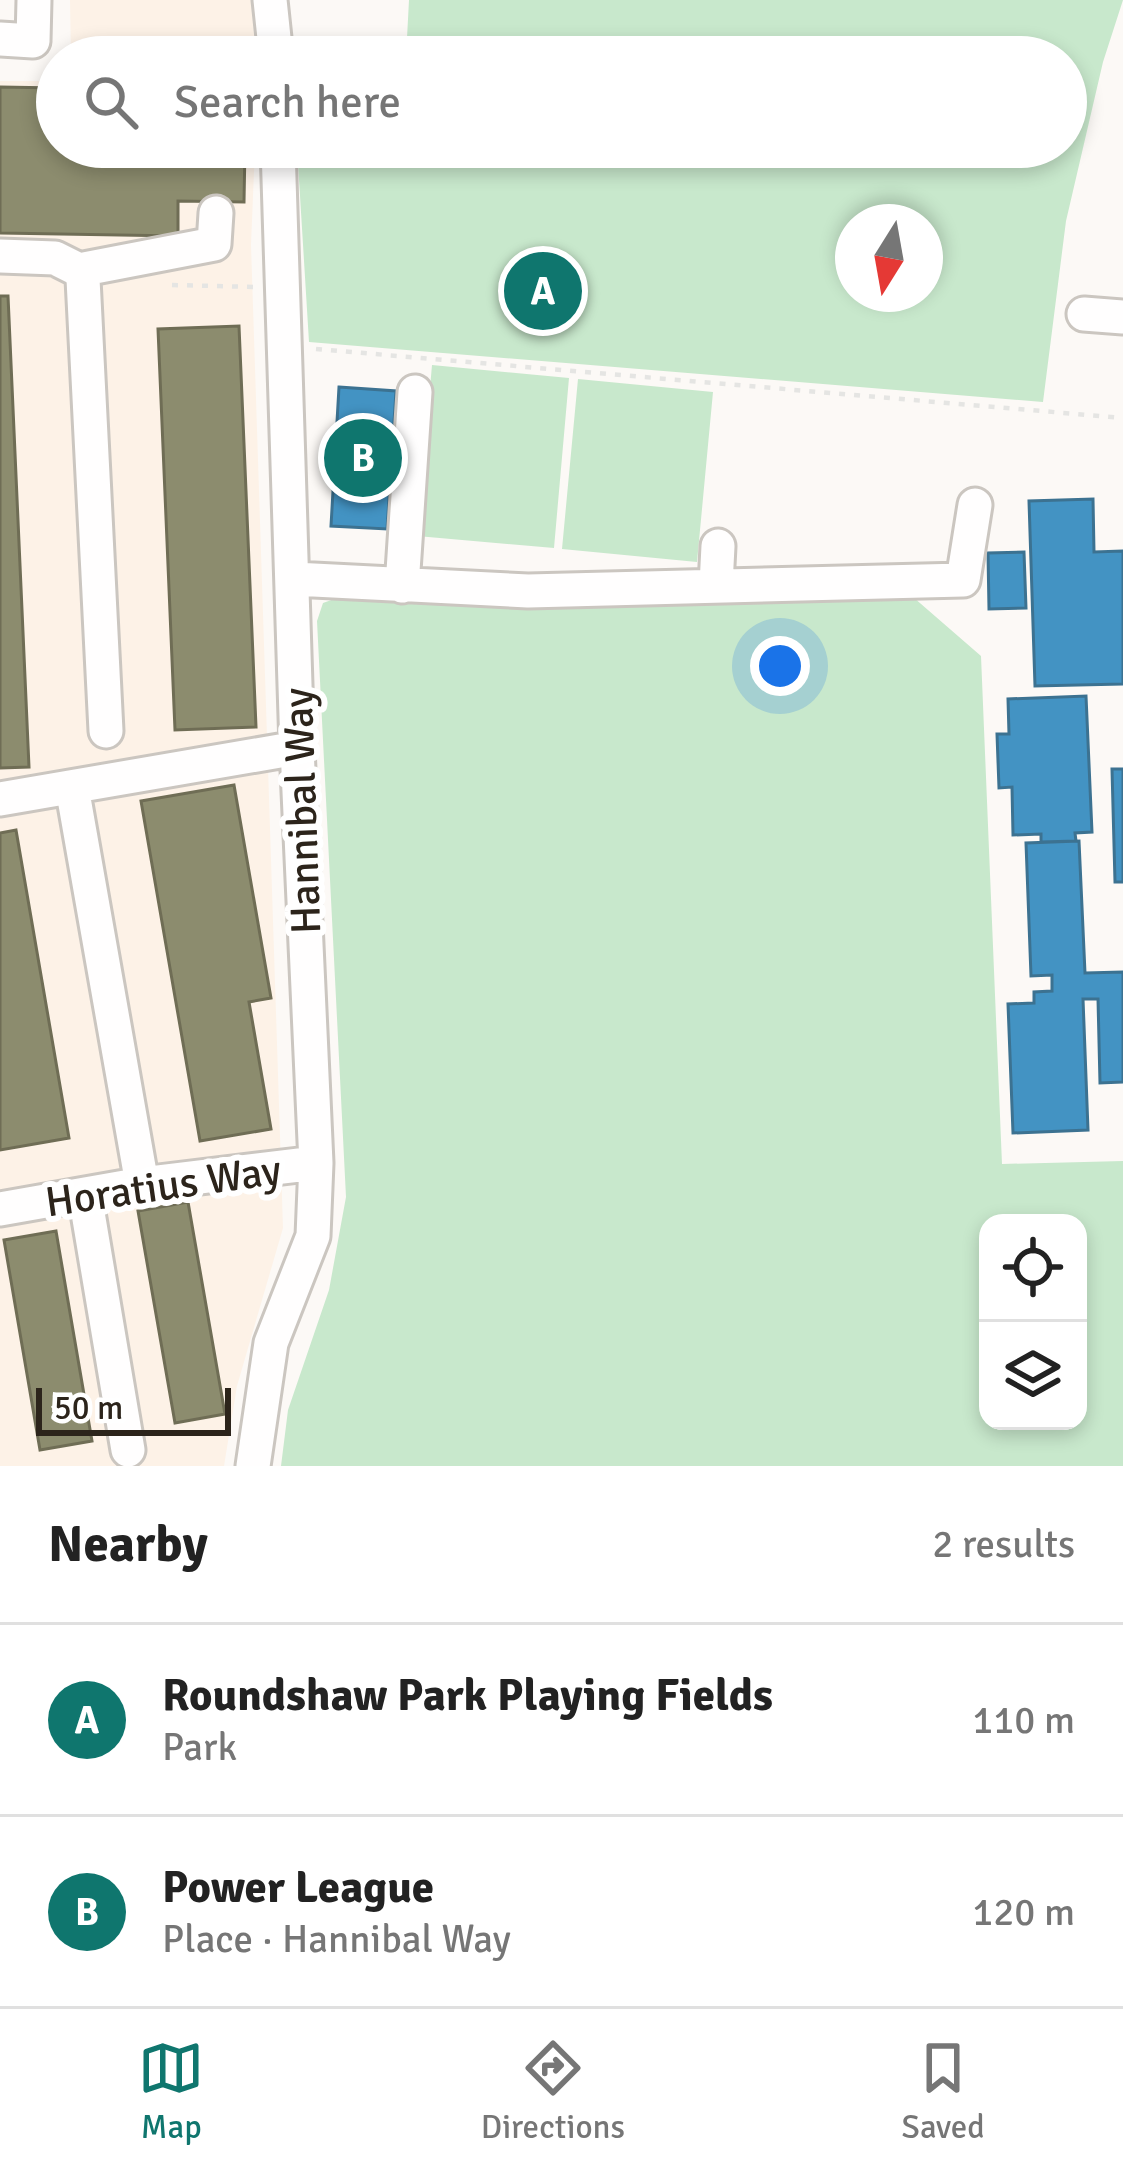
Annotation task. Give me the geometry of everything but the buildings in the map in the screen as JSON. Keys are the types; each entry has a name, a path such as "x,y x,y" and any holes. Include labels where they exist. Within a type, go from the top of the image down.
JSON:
{"street":[{"path":"0,40 33,41 34,0"},
{"path":"270,0 274,36"},
{"name":"Hannibal Way","path":"253,1466 271,1342 313,1236 316,1163 279,168"},
{"path":"0,256 55,258 79,270 214,244 216,213"},
{"path":"79,270 106,731"},
{"path":"1084,314 1123,317"},
{"path":"402,586 415,392"},
{"path":"294,579 528,591 963,580 975,505"},
{"path":"716,585 718,546"},
{"path":"0,799 297,748"},
{"path":"72,787 142,1184"},
{"name":"Horatius Way","path":"5,1208 142,1184 316,1163"},
{"path":"85,1195 128,1450"}],"path":[{"path":"164,284 282,286"},
{"path":"284,347 1123,418"}],"shaded area":[{"path":"70,0 251,0 254,36 71,36"},
{"path":"0,81 36,81 36,168 254,168 251,245 283,1228 237,1386 224,1466 0,1466"}],"green space":[{"path":"409,0 1123,0 1087,131 1087,36 407,36"},
{"path":"298,168 1078,168 1066,221 1043,402 309,342"},
{"path":"432,365 569,378 554,548 417,536"},
{"path":"578,379 713,392 697,562 562,549"},
{"path":"348,594 480,606 913,597 981,656 1002,1164 1123,1161 1123,1466 281,1466 288,1410 329,1290 346,1197 317,621 323,603"}],"place":[{"name":"Roundshaw Park Playing Fields","path":"543,291"},
{"name":"Power League","path":"363,458"}]}
